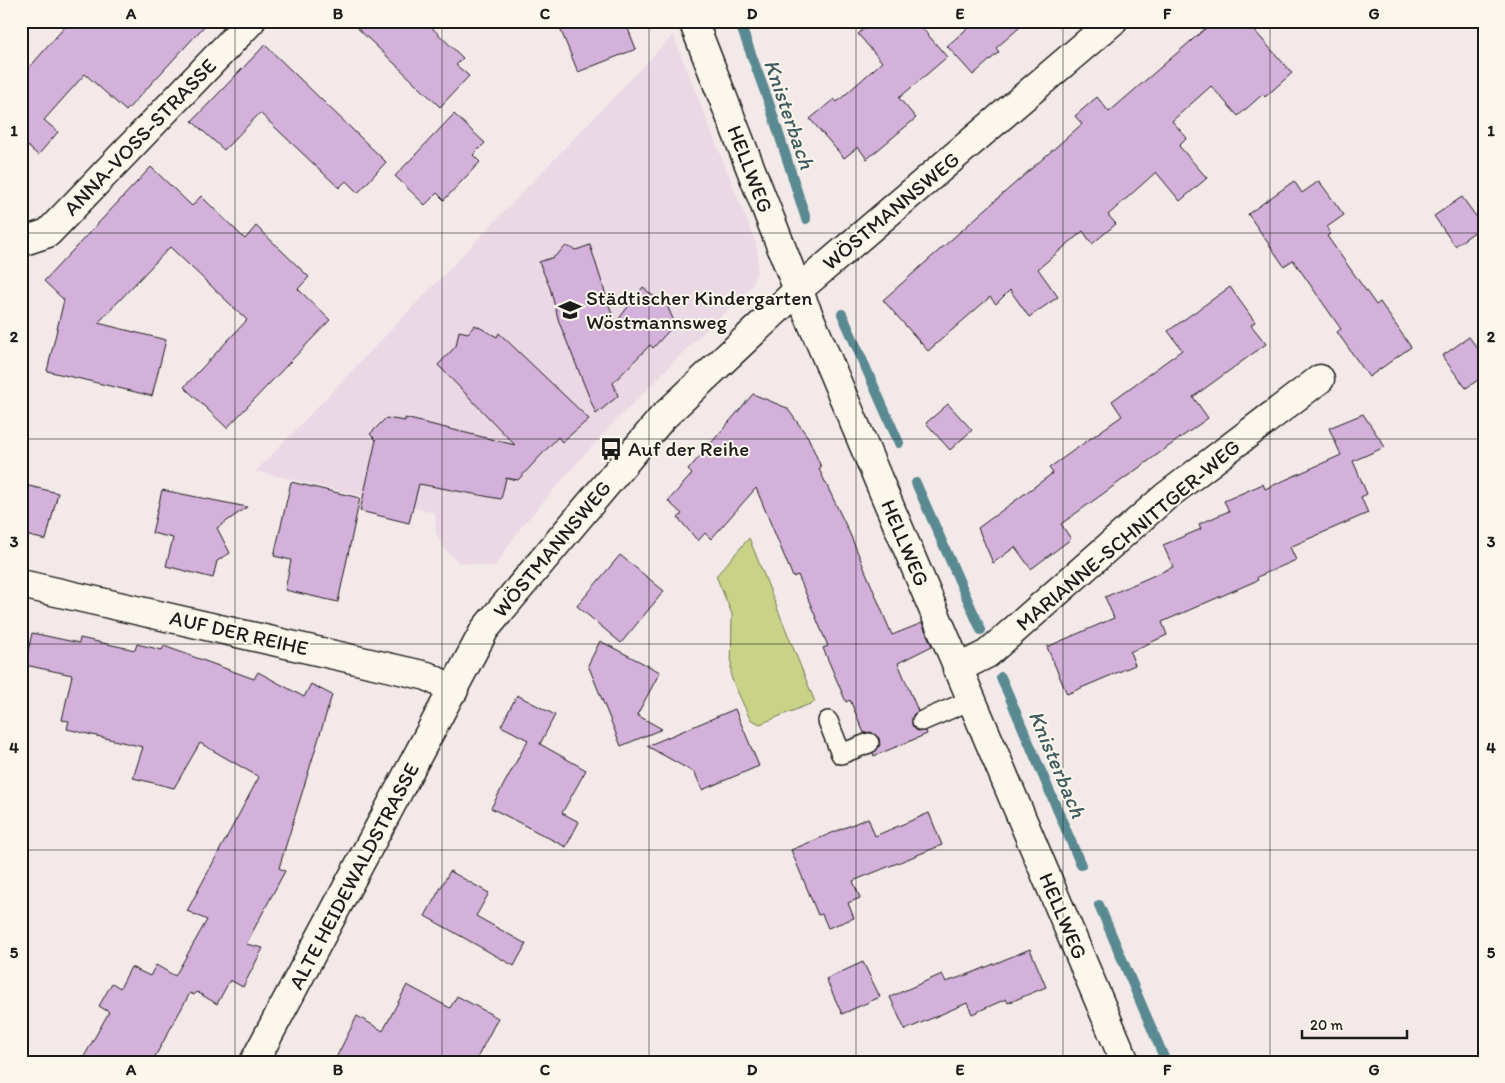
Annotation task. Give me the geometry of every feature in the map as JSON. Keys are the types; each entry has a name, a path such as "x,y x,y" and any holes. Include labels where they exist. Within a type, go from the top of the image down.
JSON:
{"street":[{"name":"ANNA-VOSS-STRASSE","path":"21,242 48,233 251,21"},
{"name":"HELLWEG","path":"692,21 798,290 1125,1062"},
{"name":"WÖSTMANNSWEG","path":"454,690 485,629 662,418 798,290 1113,21"},
{"name":"MARIANNE-SCHNITTGER-WEG","path":"957,669 987,654 1166,497 1320,379"},
{"name":"AUF DER REIHE","path":"21,584 427,676 454,690"},
{"name":"ALTE HEIDEWALDSTRASSE","path":"254,1062 454,690"}],"lane":[{"path":"922,721 971,700"},
{"path":"828,721 841,754 869,743"}],"shaded area":[{"name":"Städtischer Kindergarten Wöstmannsweg","path":"673,35 755,241 758,256 757,272 751,287 740,299 696,339 601,436 522,526 494,567 458,562 445,550 436,533 435,513 256,471"}],"green space":[{"path":"749,538 815,702 760,724 750,719 731,677 732,614 716,576"}],"building":[{"path":"70,21 209,21 126,111 85,74 44,120 58,132 38,155 24,143 21,147 21,77"},
{"path":"350,21 425,21 463,58 456,65 469,76 440,107"},
{"path":"557,21 625,21 636,49 578,72"},
{"path":"873,21 916,21 947,57 899,98 916,118 867,159 858,147 844,158 810,119 834,99 837,102 882,62 858,34"},
{"path":"976,21 1027,21 996,48 999,52 973,75 947,46"},
{"path":"1214,21 1246,21 1292,73 1265,97 1263,94 1238,116 1211,86 1172,121 1187,138 1179,146 1207,178 1180,201 1156,172 1108,215 1116,224 1092,244 1083,231 1038,269 1058,297 1029,317 1010,290 996,304 990,297 928,351 883,300 1082,124 1075,116 1097,97 1109,112"},
{"path":"265,45 386,162 358,193 346,181 339,188 260,113 224,150 192,121"},
{"path":"454,114 485,143 473,155 480,162 444,200 437,193 425,205 395,176"},
{"path":"151,167 192,206 201,196 245,239 256,226 309,277 298,289 330,320 227,428 184,387 247,320 170,247 98,323 166,340 152,396 47,371 64,300 44,281"},
{"path":"1294,181 1302,193 1319,181 1344,215 1327,227 1330,234 1327,236 1376,305 1380,302 1411,347 1369,377 1337,332 1341,329 1293,260 1284,266 1248,214"},
{"path":"1462,197 1483,226 1455,246 1434,216"},
{"path":"590,245 615,324 643,287 653,296 664,298 675,324 653,348 650,345 613,383 618,396 596,414 559,322 550,288 539,262 554,257 566,246 576,250"},
{"path":"1230,287 1255,322 1251,325 1266,344 1193,397 1208,418 1061,524 1071,539 1031,569 1015,547 993,563 978,528 1053,473 1049,468 1122,416 1112,401 1182,350 1168,331"},
{"path":"475,325 497,337 499,333 589,419 562,442 558,437 518,480 506,478 501,499 419,484 409,523 360,511 376,440 370,434 386,418 405,421 405,418 515,445 438,365 456,346 459,331 468,333"},
{"path":"1469,337 1484,357 1484,376 1466,388 1442,356"},
{"path":"753,394 787,408 808,437 821,467 819,469 850,534 892,635 922,623 932,646 898,663 918,711 913,715 912,725 916,730 926,731 927,734 874,756 873,753 880,745 879,738 871,732 864,733 850,700 846,702 823,648 828,646 798,575 793,577 756,488 711,539 705,533 698,541 678,518 682,514 668,501 692,474 688,470"},
{"path":"948,404 972,430 950,450 926,423"},
{"path":"1363,414 1385,447 1353,461 1367,494 1361,497 1368,513 1290,547 1296,560 1257,577 1258,580 1162,622 1167,635 1130,652 1135,665 1067,694 1047,647 1114,618 1105,597 1173,567 1163,545 1201,529 1199,524 1229,511 1224,501 1263,484 1265,489 1341,455 1329,428"},
{"path":"291,482 360,498 338,602 285,590 291,560 274,556"},
{"path":"21,484 58,493 46,540 21,534"},
{"path":"162,490 247,507 217,528 230,553 217,561 213,578 166,566 173,538 152,533"},
{"path":"620,555 664,591 621,643 577,606"},
{"path":"32,633 79,643 80,638 135,650 137,644 162,650 164,646 254,679 258,672 304,697 311,684 332,695 279,868 285,871 246,944 263,948 243,987 230,980 217,1004 197,992 194,995 190,993 152,1062 81,1062 109,1012 99,1006 112,983 120,988 131,967 150,976 156,965 175,976 207,920 187,911 259,777 200,743 174,788 133,778 143,747 67,729 69,721 62,720 72,675 25,665"},
{"path":"600,641 660,672 637,715 662,729 621,746 588,665"},
{"path":"517,695 555,715 540,744 586,770 562,813 579,822 566,847 491,808 528,740 501,726"},
{"path":"735,709 759,766 702,790 695,773 647,746"},
{"path":"929,813 942,845 853,881 860,898 848,903 854,918 828,928 822,914 818,915 791,850 868,818 875,836"},
{"path":"450,871 489,893 476,916 526,944 514,966 425,916"},
{"path":"1030,949 1046,987 1008,1003 1006,999 972,1014 967,1003 905,1030 890,997 942,974 946,982"},
{"path":"863,962 880,997 842,1014 826,979"},
{"path":"407,985 450,1008 457,996 498,1018 475,1062 334,1062 357,1016 383,1031"}],"waterway":[{"name":"Knisterbach","path":"739,21 769,103 806,219"},
{"name":"Knisterbach","path":"842,314 899,443"},
{"name":"Knisterbach","path":"916,483 981,630"},
{"name":"Knisterbach","path":"1001,677 1081,865"},
{"name":"Knisterbach","path":"1099,905 1166,1062"}],"place":[{"name":"Städtischer Kindergarten Wöstmannsweg","path":"570,310"},
{"name":"Auf der Reihe","path":"611,449"}]}
